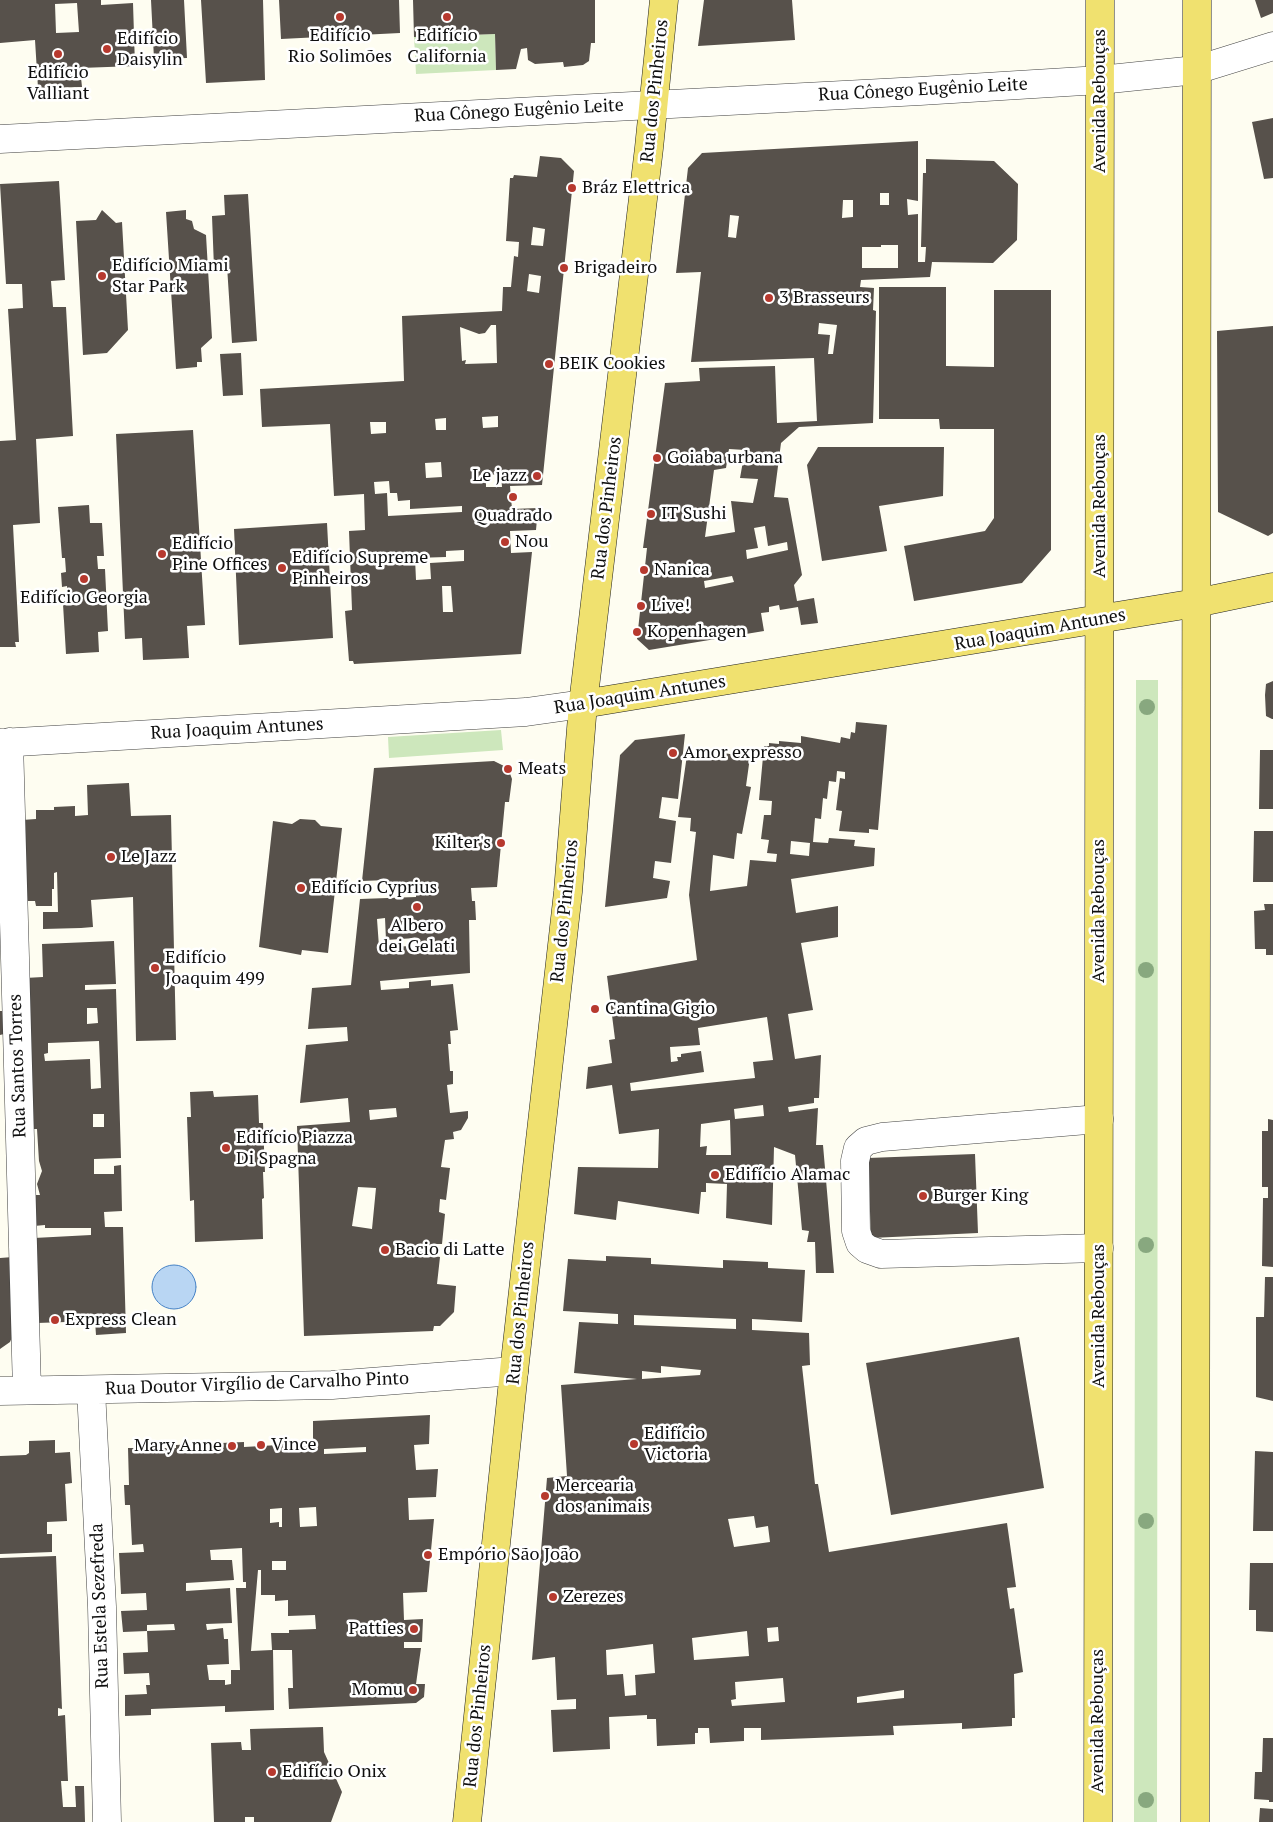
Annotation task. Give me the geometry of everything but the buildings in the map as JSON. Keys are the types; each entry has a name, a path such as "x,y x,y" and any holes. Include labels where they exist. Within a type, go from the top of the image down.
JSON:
{"main road":[{"name":"Rua dos Pinheiros","path":"467,1822 514,1371 568,892 583,704 654,104 664,0"},
{"name":"Avenida Rebouças","path":"1098,1822 1100,0"},
{"path":"1195,1822 1197,0"},
{"name":"Rua Joaquim Antunes","path":"583,704 1196,604 1273,588"}],"street":[{"name":"Rua Cônego Eugênio Leite","path":"0,139 1100,80 1196,70 1273,46"},
{"name":"Rua Joaquim Antunes","path":"4,743 526,712 583,704"},
{"name":"Rua Santos Torres","path":"4,743 27,1390"},
{"path":"1099,1119 882,1137 866,1141 858,1148 855,1162 856,1231 860,1243 867,1249 882,1254 1099,1248"},
{"name":"Rua Doutor Virgílio de Carvalho Pinto","path":"0,1391 332,1385 514,1371"},
{"name":"Rua Estela Sezefreda","path":"91,1390 102,1607 107,1822"}],"green space":[{"path":"495,34 496,70 416,74 414,37"},
{"path":"1136,680 1158,680 1157,1822 1134,1822"},
{"path":"501,730 503,750 389,758 388,737"}],"water":[{"path":"174,1265 186,1269 192,1275 196,1287 192,1299 186,1305 174,1309 162,1305 156,1299 152,1287 156,1275 162,1269"}],"place":[{"name":"Edifício Rio Solimões","path":"340,17"},
{"name":"Edifício California","path":"447,17"},
{"name":"Edifício Daisylin","path":"107,49"},
{"name":"Edifício Valliant","path":"58,54"},
{"name":"Bráz Elettrica","path":"572,188"},
{"name":"Brigadeiro","path":"564,268"},
{"name":"Edifício Miami Star Park","path":"102,276"},
{"name":"3 Brasseurs","path":"769,298"},
{"name":"BEIK Cookies","path":"549,364"},
{"name":"Goiaba urbana","path":"657,458"},
{"name":"Le jazz","path":"537,476"},
{"name":"Quadrado","path":"513,497"},
{"name":"IT Sushi","path":"651,514"},
{"name":"Nou","path":"505,542"},
{"name":"Edifício Pine Offices","path":"162,554"},
{"name":"Edifício Supreme Pinheiros","path":"282,568"},
{"name":"Nanica","path":"644,570"},
{"name":"Edifício Georgia","path":"84,579"},
{"name":"Live!","path":"641,606"},
{"name":"Kopenhagen","path":"637,632"},
{"name":"Amor expresso","path":"673,753"},
{"name":"Meats","path":"508,769"},
{"name":"Kilter's","path":"501,843"},
{"name":"Le Jazz","path":"111,857"},
{"name":"Edifício Cyprius","path":"301,888"},
{"name":"Albero dei Gelati","path":"417,907"},
{"name":"Edifício Joaquim 499","path":"155,968"},
{"name":"Cantina Gigio","path":"595,1009"},
{"name":"Edifício Piazza Di Spagna","path":"226,1148"},
{"name":"Edifício Alamac","path":"715,1175"},
{"name":"Burger King","path":"923,1196"},
{"name":"Bacio di Latte","path":"385,1250"},
{"name":"Express Clean","path":"55,1320"},
{"name":"Edifício Victoria","path":"634,1444"},
{"name":"Vince","path":"261,1445"},
{"name":"Mary Anne","path":"232,1446"},
{"name":"Mercearia dos animais","path":"545,1496"},
{"name":"Empório São João","path":"428,1555"},
{"name":"Zerezes","path":"553,1597"},
{"name":"Patties","path":"414,1629"},
{"name":"Momu","path":"413,1690"},
{"name":"Edifício Onix","path":"272,1772"}]}
